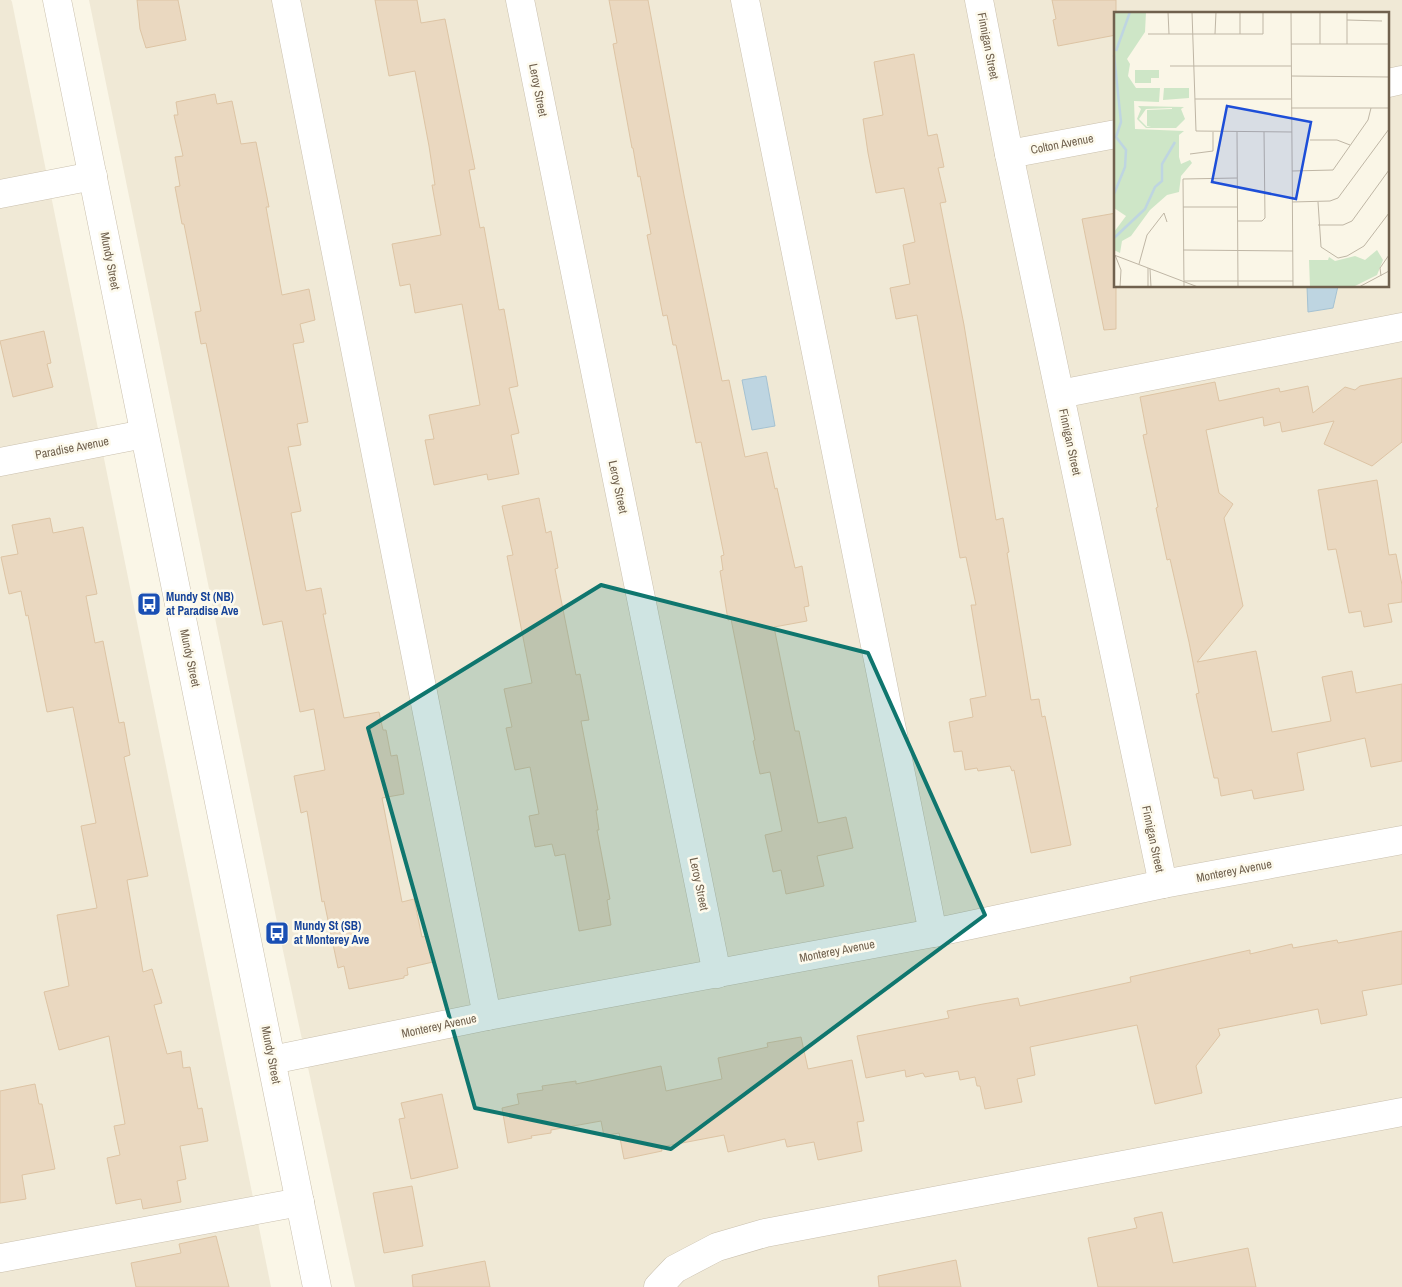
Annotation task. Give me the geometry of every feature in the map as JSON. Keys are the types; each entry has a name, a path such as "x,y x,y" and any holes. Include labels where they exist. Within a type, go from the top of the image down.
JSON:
{"street":[{"name":"Mundy Street","path":"57,0 318,1287"},
{"path":"286,0 487,1016"},
{"name":"Leroy Street","path":"520,0 717,974"},
{"path":"745,0 934,933"},
{"name":"Finnigan Street","path":"979,0 1009,154 1163,884"},
{"name":"Colton Avenue","path":"1009,154 1114,134"},
{"path":"0,194 93,176"},
{"path":"1060,394 1402,327"},
{"name":"Paradise Avenue","path":"0,462 144,434"},
{"name":"Monterey Avenue","path":"272,1060 487,1016 934,933 1163,884 1402,840"},
{"path":"658,1287 675,1269 716,1247 765,1233 1402,1112"},
{"path":"1,1258 300,1202"}],"highlighted area":[{"path":"601,585 868,653 985,915 671,1149 475,1108 368,728"}],"shaded area":[{"path":"0,0 11,0 12,2 271,1287 0,1287"},
{"path":"89,0 1402,0 1402,1287 355,1287 279,932"}],"water":[{"path":"1307,288 1338,288 1333,308 1308,312"},
{"path":"766,376 775,426 752,430 742,380"}],"building":[{"path":"137,0 178,0 186,40 146,48 140,29"},
{"path":"375,0 417,0 421,23 445,19 475,169 469,170 480,228 484,227 499,310 504,309 518,386 509,388 519,433 511,435 519,474 488,480 487,474 434,485 425,440 434,439 429,415 480,405 462,304 415,313 410,284 400,286 392,244 441,235 432,185 435,185 429,146 415,71 389,76"},
{"path":"609,0 648,0 684,195 722,381 729,380 745,457 767,452 795,568 802,566 809,606 804,607 807,621 774,627 795,731 799,731 818,823 846,817 853,848 817,856 824,886 786,894 781,870 773,872 765,835 782,831 770,772 760,774 753,741 755,740 731,619 728,620 720,571 723,570 721,556 724,555 701,442 696,443 676,345 673,345 667,315 663,316 647,235 651,234 640,176 638,177 632,148 613,44 617,43"},
{"path":"1052,0 1116,0 1114,35 1058,46 1053,20 1056,19"},
{"path":"914,54 928,136 937,134 944,167 938,168 946,202 940,203 964,325 996,520 1003,518 1031,700 1039,699 1042,717 1045,716 1071,845 1031,853 1014,770 1012,771 1010,766 978,771 977,768 965,770 962,751 954,752 949,722 973,717 970,699 986,696 971,605 976,605 966,557 960,558 917,315 896,319 890,288 910,284 903,245 915,242 904,188 876,193 863,119 883,115 874,62"},
{"path":"215,94 217,104 232,101 241,144 256,142 269,207 266,207 282,295 309,289 315,320 300,324 304,342 293,344 308,422 297,424 301,445 288,447 301,511 291,513 306,591 321,588 326,614 323,614 344,718 379,712 383,730 386,730 391,756 397,755 404,794 382,798 402,902 414,899 422,937 428,936 433,962 407,968 408,975 404,976 404,978 349,989 344,966 338,968 324,901 322,902 307,811 301,813 294,776 325,770 314,709 300,712 282,621 263,625 206,343 201,344 195,312 201,311 175,187 180,186 175,157 183,156 174,115 178,115 176,102"},
{"path":"1114,213 1116,329 1104,330 1082,219"},
{"path":"44,331 51,363 47,364 53,387 13,397 0,341"},
{"path":"1402,378 1402,442 1372,466 1324,444 1334,421 1282,432 1280,422 1264,426 1263,417 1206,430 1219,493 1233,504 1224,518 1243,606 1197,662 1256,651 1272,732 1331,721 1322,677 1352,671 1356,693 1402,684 1402,761 1371,767 1365,738 1297,753 1304,790 1254,799 1252,790 1221,796 1218,778 1214,778 1196,694 1199,693 1189,642 1170,559 1167,560 1156,508 1158,507 1143,435 1147,434 1140,397 1215,382 1219,401 1279,388 1280,392 1308,386 1313,413 1345,387 1355,390 1360,386"},
{"path":"1377,480 1389,555 1396,554 1402,585 1402,602 1388,604 1392,622 1364,627 1361,611 1349,613 1336,549 1328,550 1318,490"},
{"path":"539,498 546,533 551,531 558,568 555,569 576,675 580,674 589,720 581,721 598,810 596,810 599,830 597,830 610,899 607,900 611,925 579,931 565,854 555,856 552,844 535,847 529,816 539,814 530,767 515,770 506,728 512,727 504,689 532,683 507,556 513,555 502,506"},
{"path":"50,518 53,533 83,527 97,594 86,596 95,643 103,641 119,723 124,722 130,755 124,757 148,876 127,880 143,972 152,969 162,1003 154,1005 167,1054 181,1051 183,1068 190,1067 198,1109 202,1108 208,1141 180,1146 186,1179 177,1181 181,1202 143,1209 141,1199 116,1204 107,1158 120,1155 114,1126 125,1124 109,1036 59,1050 44,992 69,986 57,915 97,908 81,826 96,823 73,707 47,712 28,615 26,616 21,591 9,594 1,557 18,554 12,525"},
{"path":"1402,931 1402,984 1362,991 1367,1015 1321,1024 1318,1009 1218,1029 1220,1035 1196,1066 1202,1093 1155,1104 1137,1025 1030,1047 1035,1075 1017,1079 1022,1102 985,1109 980,1086 977,1086 975,1077 960,1080 958,1071 925,1077 923,1073 906,1077 905,1070 866,1078 857,1036 949,1018 947,1011 1018,998 1020,1006 1131,982 1130,977 1250,950 1250,954 1292,944 1293,948 1337,940 1338,943"},
{"path":"801,1037 808,1069 852,1060 864,1121 857,1122 862,1151 818,1160 814,1142 787,1147 785,1139 728,1152 724,1135 661,1147 662,1151 624,1159 619,1133 604,1136 601,1121 551,1130 551,1133 531,1136 532,1138 508,1143 502,1108 519,1104 517,1094 543,1090 542,1086 576,1081 576,1084 661,1066 666,1091 722,1079 718,1058 768,1047 767,1043"},
{"path":"35,1084 39,1104 42,1104 55,1169 22,1175 26,1199 0,1203 0,1091"},
{"path":"442,1094 458,1168 411,1179 399,1119 405,1118 401,1103"},
{"path":"412,1186 423,1246 384,1253 373,1193"},
{"path":"1162,1212 1173,1263 1248,1248 1256,1287 1098,1287 1088,1238 1137,1228 1134,1218"},
{"path":"216,1236 229,1287 136,1287 131,1263 181,1253 179,1244"},
{"path":"956,1260 961,1287 879,1287 878,1276"},
{"path":"485,1261 490,1287 413,1287 412,1275"}],"place":[{"name":"Mundy St (NB) at Paradise Ave","path":"149,604"},
{"name":"Mundy St (SB) at Monterey Ave","path":"277,933"}]}
